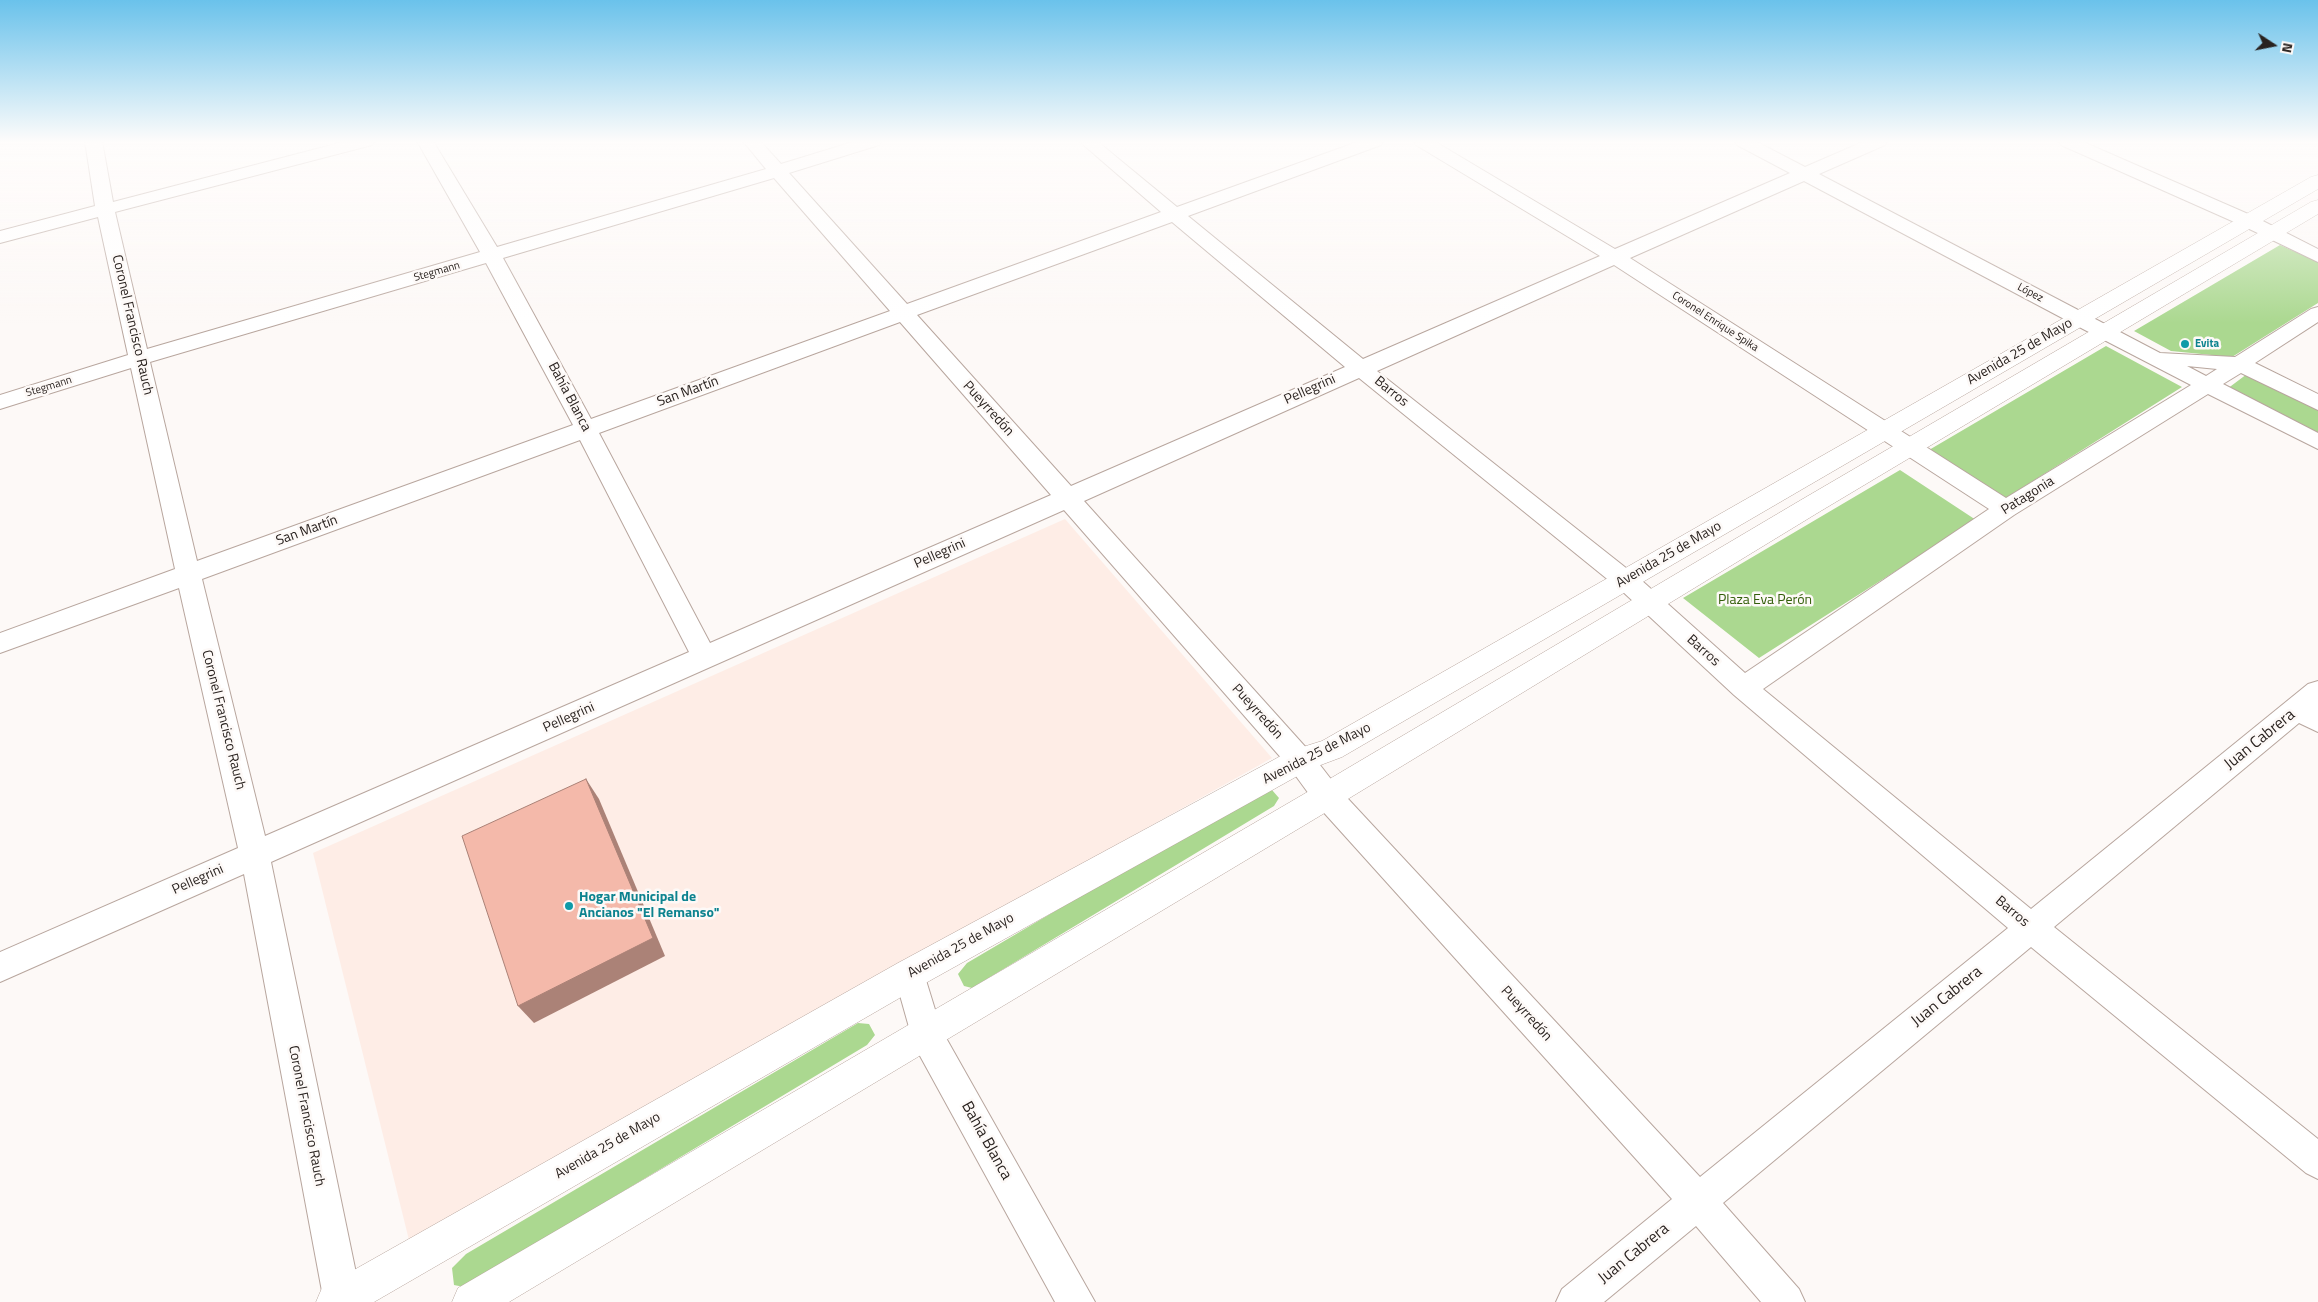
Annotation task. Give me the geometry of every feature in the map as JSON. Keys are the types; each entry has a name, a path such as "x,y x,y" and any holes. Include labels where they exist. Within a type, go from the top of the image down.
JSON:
{"main road":[{"name":"Avenida 25 de Mayo","path":"340,1301 910,974 1300,760 1332,749 2282,202"},
{"name":"Avenida 25 de Mayo","path":"472,1302 1327,796 1909,447 2318,206"}],"street":[{"name":"Coronel Francisco Rauch","path":"104,202 141,358 188,574 255,855 340,1301"},
{"path":"0,237 133,202"},
{"name":"Bahía Blanca","path":"460,202 586,429 705,658"},
{"name":"Stegmann","path":"0,402 141,358 675,202"},
{"name":"Pueyrredón","path":"805,202 1300,760 1327,796 1698,1201 1786,1302"},
{"name":"Barros","path":"1159,202 1360,368 1625,580 1744,688 2031,928 2318,1161"},
{"name":"San Martín","path":"0,642 904,313 1204,202"},
{"name":"Coronel Enrique Spika","path":"1523,202 1613,256 2006,509"},
{"name":"Pellegrini","path":"0,967 1740,202"},
{"name":"López","path":"1860,202 2078,319 2318,442"},
{"path":"2204,202 2318,256"},
{"name":"Patagonia","path":"1744,688 2006,509 2207,385 2318,313"},
{"path":"2154,358 2240,364 2318,403"},
{"name":"Juan Cabrera","path":"1575,1302 2031,928 2311,707"},
{"name":"Bahía Blanca","path":"910,974 926,1034 1076,1302"}],"shaded area":[{"path":"1065,519 1272,758 409,1240 313,853"}],"green space":[{"path":"2280,245 2318,262 2318,303 2232,357 2171,351 2134,331"},
{"path":"2106,346 2182,387 2006,498 1929,450"},
{"path":"2247,374 2318,410 2318,436 2227,389"},
{"name":"Plaza Eva Perón","path":"1900,470 1976,520 1759,658 1683,598"},
{"path":"1262,789 1272,790 1279,798 1274,806 972,988 964,986 958,974 967,963"},
{"path":"858,1023 869,1024 875,1035 867,1045 464,1287 454,1285 452,1268 466,1254"}],"building":[{"name":"Hogar Municipal de Ancianos \"El Remanso\"","path":"586,779 653,938 518,1006 462,836"}],"place":[{"name":"Evita","path":"2185,344"},
{"name":"Hogar Municipal de Ancianos \"El Remanso\"","path":"569,906"}]}
